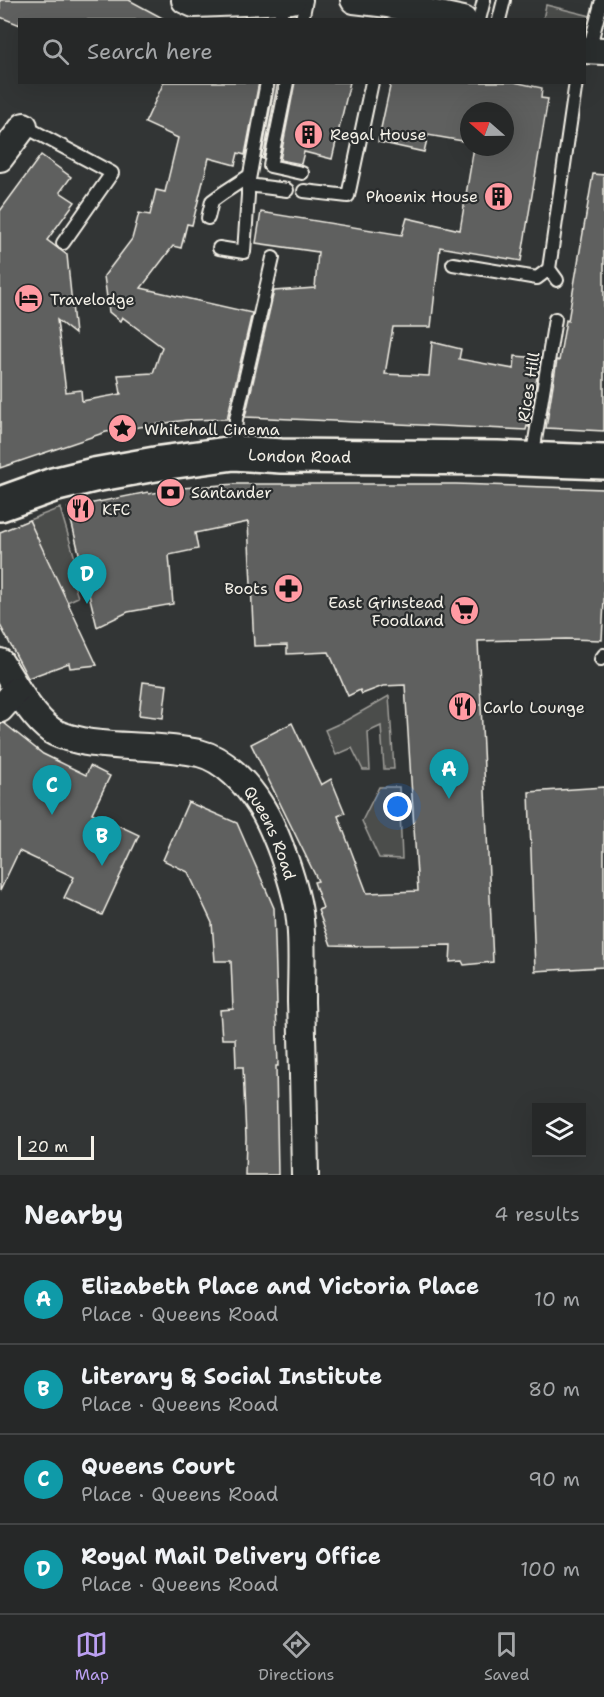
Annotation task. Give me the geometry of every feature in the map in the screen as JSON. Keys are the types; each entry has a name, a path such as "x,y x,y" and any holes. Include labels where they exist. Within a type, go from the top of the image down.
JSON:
{"street":[{"path":"185,0 194,4 290,5"},
{"path":"354,0 453,18"},
{"path":"0,158 24,126"},
{"name":"London Road","path":"0,504 52,485 161,463 234,453 281,456 497,458 604,462"},
{"name":"Queens Road","path":"0,662 17,690 35,714 51,730 73,739 111,746 201,754 219,762 243,783 260,805 273,830 290,877 300,920 305,1175"},
{"path":"0,709 17,690"}],"lane":[{"path":"480,18 484,0"},
{"path":"500,18 504,0"},
{"path":"593,50 602,0"},
{"path":"290,5 300,18"},
{"path":"219,248 244,252 248,180 267,84"},
{"path":"287,84 270,166 302,173"},
{"path":"304,192 348,196 372,84"},
{"path":"557,280 549,269 576,84"},
{"path":"24,126 112,173 63,243"},
{"path":"208,218 212,201 248,180 287,190"},
{"path":"234,453 236,419 273,258"},
{"path":"453,264 537,278 549,269"},
{"name":"Rices Hill","path":"532,460 555,319"}],"shaded area":[{"path":"597,0 590,29 586,30 586,18 543,18 546,5 591,16"},
{"path":"60,508 80,575 72,579 78,597 65,603 29,520"},
{"path":"389,696 394,769 384,769 381,726 368,732 370,770 363,770 352,748 336,755 325,730"},
{"path":"379,787 399,787 402,859 379,858 362,821"}],"building":[{"path":"0,0 129,0 162,18 18,18 18,24 0,17"},
{"path":"163,84 259,84 245,155 238,153 235,165 209,158 192,225 187,224 181,248 173,246 141,288 252,313 227,419 186,420 106,432 0,468 0,211 41,155 71,177 60,192 75,202 47,240 67,255 75,334 57,320 66,392 81,390 82,401 121,394 118,375 153,373 162,347 122,317 120,321 109,312 104,276 132,239 139,213 150,215 156,190 165,192 178,138 145,123"},
{"path":"275,84 278,84 263,159 261,158"},
{"name":"Regal House","path":"295,84 350,84 332,159 304,152 301,164 280,160"},
{"path":"391,84 523,84 542,88 541,98 548,99 521,261 440,247 431,327 393,327 385,374 429,376 432,342 461,349 459,359 514,369 515,356 540,358 529,427 527,426 526,430 245,417 274,291 315,288 318,252 256,243 261,212 402,235 407,218 460,230 472,156 514,156 514,102 460,102 460,140 428,135 424,152 378,142"},
{"path":"593,174 604,175 604,431 546,428 557,360 559,361 566,320 568,321"},
{"path":"236,484 456,484 604,489 602,640 478,641 493,962 464,965 462,961 450,962 451,945 331,945 318,910 323,908 314,882 318,881 251,744 292,723 321,785 331,779 345,813 338,816 367,893 418,891 405,685 383,686 362,694 360,690 348,696 329,652 287,654 287,645 254,646 248,522 195,533 198,549 169,555 173,604 128,612 97,627 68,508 148,492 149,494 181,488"},
{"path":"29,520 97,665 70,668 69,663 28,678 0,625 0,532"},
{"path":"143,682 167,685 163,718 139,715"},
{"path":"4,723 43,754 86,775 90,766 110,776 92,813 139,835 102,915 64,898 74,877 19,851 0,891 0,724"},
{"path":"604,787 604,967 535,971 529,792"},
{"path":"188,802 237,823 274,908 278,1175 245,1175 243,1067 236,1067 235,1039 222,1039 220,1010 233,1009 231,961 215,961 212,923 188,872 163,860"}],"place":[{"name":"Regal House","path":"309,134"},
{"name":"Phoenix House","path":"499,196"},
{"name":"Travelodge","path":"29,299"},
{"name":"Whitehall Cinema","path":"123,429"},
{"name":"Santander","path":"170,492"},
{"name":"KFC","path":"81,509"},
{"name":"Boots","path":"289,588"},
{"name":"Royal Mail Delivery Office","path":"87,604"},
{"name":"East Grinstead Foodland","path":"465,611"},
{"name":"Carlo Lounge","path":"462,707"},
{"name":"Elizabeth Place and Victoria Place","path":"449,799"},
{"name":"Queens Court","path":"52,815"},
{"name":"Literary & Social Institute","path":"102,866"}]}
